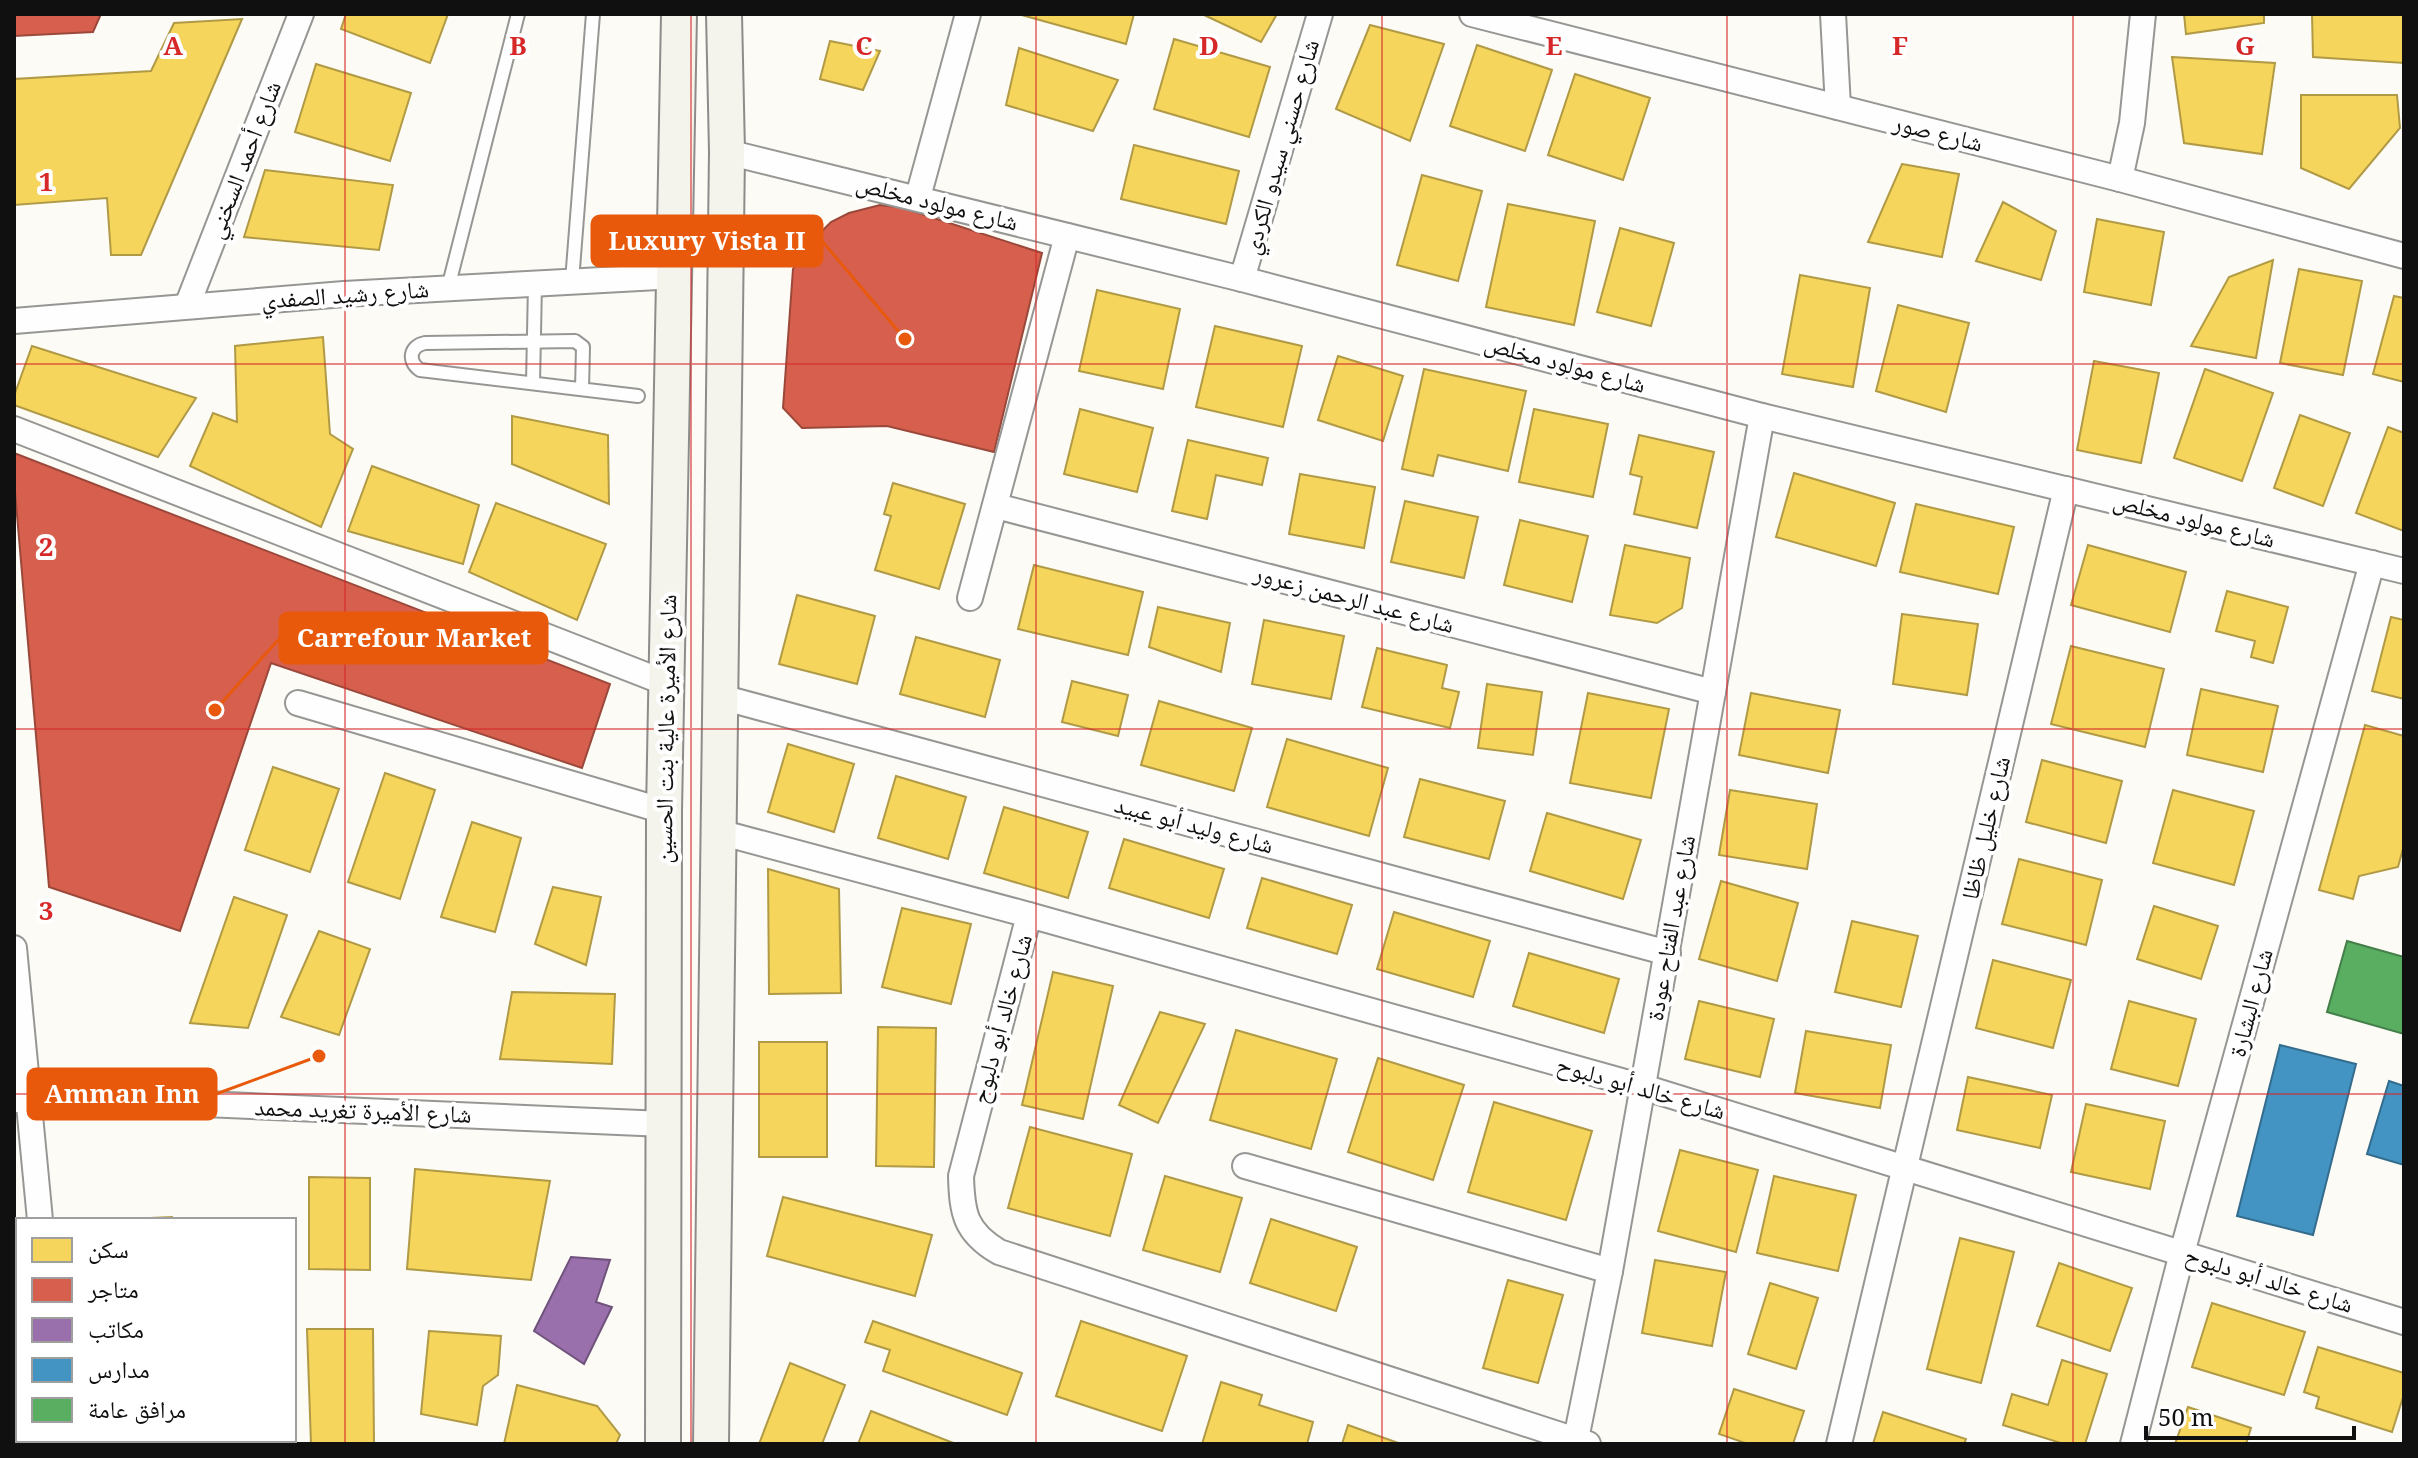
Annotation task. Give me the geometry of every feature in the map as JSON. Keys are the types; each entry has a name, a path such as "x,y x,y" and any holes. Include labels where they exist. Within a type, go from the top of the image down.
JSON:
{"main road":[{"name":"شارع الأميرة عالية بنت الحسين","path":"663,1444 664,811 679,14"},
{"path":"711,1444 727,152 724,14"}],"street":[{"name":"شارع أحمد السخني","path":"187,306 301,14"},
{"path":"918,197 968,14"},
{"name":"شارع حسني سيدو الكردي","path":"1242,279 1320,14"},
{"name":"شارع صور","path":"1472,14 2120,179 2404,256"},
{"path":"1833,14 1838,107"},
{"path":"2120,179 2132,123 2143,14"},
{"name":"شارع مولود مخلص","path":"727,152 1242,279 1762,416 2404,571"},
{"path":"970,598 1067,236"},
{"name":"شارع رشيد الصفدي","path":"14,321 448,288 676,276"},
{"name":"شارع عبد الفتاح عودة","path":"1583,1442 1610,1271 1762,416"},
{"path":"14,429 666,683"},
{"name":"شارع خليل ظاظا","path":"1905,1168 2066,489"},
{"name":"شارع عبد الرحمن زعرور","path":"996,506 1713,692"},
{"name":"شارع البشارة","path":"2133,1444 2182,1253 2372,563"},
{"name":"شارع وليد أبو عبيد","path":"721,697 1668,953"},
{"path":"298,703 664,811"},
{"path":"719,832 1029,915"},
{"name":"شارع خالد أبو دلبوح","path":"1583,1442 999,1252 980,1241 961,1208 961,1176 1029,915 1643,1087 2404,1322"},
{"path":"14,948 20,1100 40,1218"},
{"name":"شارع الأميرة تغريد محمد","path":"20,1100 191,1103 664,1124"},
{"path":"1245,1166 1610,1271"},
{"path":"1839,1444 1905,1168"}],"lane":[{"path":"448,288 518,14"},
{"path":"572,281 593,14"},
{"path":"533,383 535,284"},
{"path":"582,389 583,350 581,344 575,341 425,343 414,347 411,353 411,360 420,370 638,396"}],"building: سكن":[{"path":"346,14 448,14 430,63 341,29"},
{"path":"1018,14 1134,14 1126,44"},
{"path":"1202,14 1277,14 1261,42"},
{"path":"2184,14 2264,14 2264,23 2186,34"},
{"path":"2312,14 2404,14 2404,63 2313,57"},
{"path":"242,19 141,255 111,255 107,198 14,205 14,79 151,71 174,23"},
{"path":"1370,25 1444,44 1410,141 1336,109"},
{"path":"1174,39 1270,67 1249,137 1154,109"},
{"path":"830,41 880,51 863,90 820,79"},
{"path":"1477,45 1552,70 1525,151 1450,126"},
{"path":"1019,48 1118,80 1093,131 1006,105"},
{"path":"2172,57 2275,63 2262,154 2184,143"},
{"path":"316,64 411,93 390,161 295,132"},
{"path":"1575,74 1650,98 1623,180 1548,155"},
{"path":"2301,95 2397,95 2400,128 2349,189 2301,168"},
{"path":"1134,145 1239,171 1226,224 1121,199"},
{"path":"1902,164 1959,174 1942,257 1868,242"},
{"path":"265,170 393,185 379,250 244,237"},
{"path":"1422,175 1482,191 1458,281 1397,265"},
{"path":"2003,202 2056,231 2041,280 1976,261"},
{"path":"1508,204 1595,221 1574,325 1486,307"},
{"path":"2097,219 2164,232 2151,305 2084,292"},
{"path":"1620,228 1674,243 1651,326 1597,312"},
{"path":"2273,260 2256,358 2191,346 2229,277"},
{"path":"2299,269 2362,281 2343,375 2280,363"},
{"path":"1800,275 1870,288 1853,387 1782,374"},
{"path":"1097,290 1180,309 1163,389 1079,371"},
{"path":"2394,296 2404,298 2404,382 2373,374"},
{"path":"1898,305 1969,323 1946,412 1876,391"},
{"path":"1215,326 1302,346 1283,427 1196,407"},
{"path":"323,337 330,434 353,449 321,527 190,466 213,413 237,422 235,346"},
{"path":"32,346 196,398 158,457 14,405 14,396"},
{"path":"1338,356 1403,376 1383,441 1318,420"},
{"path":"2094,361 2159,373 2141,463 2077,450"},
{"path":"1424,369 1526,391 1508,471 1438,455 1433,476 1402,469"},
{"path":"2205,369 2273,393 2242,481 2174,458"},
{"path":"1080,409 1153,428 1137,492 1064,474"},
{"path":"1534,409 1608,424 1593,497 1519,482"},
{"path":"2300,415 2350,433 2323,506 2274,488"},
{"path":"512,416 608,435 609,504 512,464"},
{"path":"2388,427 2404,433 2404,531 2356,513"},
{"path":"1639,435 1714,452 1697,528 1634,514 1642,477 1630,474"},
{"path":"1188,440 1268,458 1262,485 1216,475 1207,519 1172,511"},
{"path":"372,466 479,505 463,564 348,531"},
{"path":"1794,473 1895,503 1876,566 1776,537"},
{"path":"1300,474 1375,487 1364,548 1289,534"},
{"path":"893,483 965,504 939,589 875,570 891,516 884,514"},
{"path":"1405,501 1478,517 1464,578 1391,562"},
{"path":"496,503 606,544 577,620 469,572"},
{"path":"1916,504 2014,527 1998,594 1900,572"},
{"path":"1520,520 1588,536 1572,602 1504,585"},
{"path":"1625,545 1690,558 1682,608 1657,623 1610,615"},
{"path":"2088,545 2186,572 2170,632 2071,605"},
{"path":"1034,565 1143,592 1128,655 1018,629"},
{"path":"2227,591 2288,607 2273,663 2251,657 2255,641 2216,631"},
{"path":"797,595 875,616 857,684 779,664"},
{"path":"1158,607 1230,623 1221,672 1149,647"},
{"path":"1902,614 1978,624 1967,695 1893,684"},
{"path":"2391,617 2404,620 2404,699 2372,691"},
{"path":"1264,620 1344,636 1331,699 1252,684"},
{"path":"916,637 1000,660 985,717 900,694"},
{"path":"2071,646 2164,669 2145,747 2051,724"},
{"path":"1377,648 1447,665 1442,688 1459,692 1450,728 1362,707"},
{"path":"1072,681 1128,695 1118,736 1062,722"},
{"path":"1487,684 1542,692 1533,755 1478,748"},
{"path":"2201,689 2278,706 2263,772 2187,755"},
{"path":"1588,693 1669,709 1651,798 1570,783"},
{"path":"1751,693 1840,710 1828,773 1739,755"},
{"path":"1159,701 1252,728 1234,791 1141,765"},
{"path":"2365,725 2404,736 2404,845 2398,867 2359,876 2353,899 2319,890"},
{"path":"1287,739 1388,768 1369,836 1267,807"},
{"path":"788,744 854,764 834,832 768,812"},
{"path":"2042,760 2122,781 2106,843 2026,822"},
{"path":"273,767 339,789 310,872 245,850"},
{"path":"385,773 435,790 400,899 348,882"},
{"path":"896,776 966,797 948,859 878,838"},
{"path":"1420,779 1505,801 1489,859 1404,837"},
{"path":"1730,790 1817,804 1807,869 1719,855"},
{"path":"2173,790 2254,811 2234,885 2153,863"},
{"path":"1004,807 1088,832 1068,898 984,873"},
{"path":"1547,813 1641,840 1623,899 1530,871"},
{"path":"472,822 521,838 495,932 441,917"},
{"path":"1124,839 1224,869 1209,918 1109,888"},
{"path":"2019,859 2102,880 2086,945 2002,924"},
{"path":"768,869 839,889 841,993 769,994"},
{"path":"1262,878 1352,905 1337,954 1247,928"},
{"path":"1721,881 1798,903 1777,981 1699,959"},
{"path":"553,887 601,897 586,965 535,944"},
{"path":"234,897 287,915 248,1028 190,1023"},
{"path":"2154,906 2218,926 2201,979 2137,959"},
{"path":"902,908 971,924 951,1004 882,987"},
{"path":"1394,912 1490,941 1473,997 1377,969"},
{"path":"1852,921 1918,936 1901,1007 1835,992"},
{"path":"319,931 370,949 339,1035 281,1017"},
{"path":"1529,953 1619,979 1604,1033 1513,1006"},
{"path":"1993,960 2071,980 2053,1048 1976,1028"},
{"path":"1053,972 1113,986 1083,1119 1022,1105"},
{"path":"512,992 615,994 612,1064 500,1059"},
{"path":"1699,1001 1774,1019 1760,1077 1685,1059"},
{"path":"2129,1001 2196,1019 2178,1086 2111,1069"},
{"path":"1160,1012 1205,1024 1158,1123 1119,1105"},
{"path":"878,1027 936,1028 934,1167 876,1166"},
{"path":"1236,1030 1337,1059 1311,1149 1210,1120"},
{"path":"1806,1031 1891,1045 1880,1108 1795,1093"},
{"path":"759,1042 827,1042 827,1157 759,1157"},
{"path":"1378,1058 1464,1085 1433,1180 1348,1152"},
{"path":"1968,1077 2052,1095 2040,1148 1957,1130"},
{"path":"1494,1102 1592,1131 1566,1220 1468,1192"},
{"path":"2086,1104 2165,1121 2150,1189 2071,1172"},
{"path":"1030,1127 1132,1154 1110,1236 1008,1208"},
{"path":"1680,1150 1758,1170 1736,1252 1658,1231"},
{"path":"415,1169 550,1181 531,1280 407,1269"},
{"path":"1165,1176 1242,1198 1220,1272 1143,1250"},
{"path":"1774,1176 1856,1195 1838,1271 1757,1253"},
{"path":"309,1177 370,1178 370,1270 309,1269"},
{"path":"783,1197 932,1235 915,1296 767,1256"},
{"path":"1271,1219 1357,1247 1336,1311 1250,1283"},
{"path":"1960,1238 2014,1252 1981,1383 1927,1369"},
{"path":"1655,1260 1726,1272 1712,1346 1642,1333"},
{"path":"2059,1263 2132,1288 2110,1351 2037,1326"},
{"path":"1508,1280 1563,1295 1538,1383 1483,1368"},
{"path":"1770,1283 1818,1298 1796,1369 1748,1354"},
{"path":"2212,1303 2305,1332 2284,1395 2192,1367"},
{"path":"873,1321 1022,1373 1007,1415 883,1371 890,1350 865,1342"},
{"path":"1081,1321 1187,1356 1162,1431 1056,1396"},
{"path":"307,1329 373,1329 374,1444 311,1444"},
{"path":"429,1331 501,1336 498,1375 483,1386 477,1425 421,1414"},
{"path":"2318,1347 2404,1373 2404,1394 2392,1432 2316,1408 2319,1397 2304,1392"},
{"path":"2062,1360 2107,1374 2085,1444 2064,1444 2003,1425 2012,1394 2048,1405"},
{"path":"790,1363 845,1385 822,1444 759,1444"},
{"path":"1221,1382 1262,1395 1259,1405 1313,1422 1307,1444 1202,1444"},
{"path":"517,1385 597,1406 620,1435 616,1444 504,1444"},
{"path":"1734,1389 1804,1411 1793,1444 1748,1444 1719,1434"},
{"path":"2188,1407 2251,1428 2246,1444 2175,1444"},
{"path":"871,1411 956,1444 858,1444"},
{"path":"1883,1412 1966,1439 1964,1444 1873,1444"},
{"path":"1348,1425 1401,1444 1342,1444"}],"building: متاجر":[{"path":"14,14 101,14 93,32 14,36"},
{"path":"880,205 903,208 1042,253 994,452 887,426 802,428 783,408 793,269 808,245 831,222 849,213"},
{"path":"14,453 610,684 582,768 271,663 180,931 49,887"}],"building: مكاتب":[{"path":"571,1257 610,1260 596,1302 612,1307 584,1364 534,1331"}],"building: مدارس":[{"path":"2280,1045 2356,1064 2313,1235 2237,1216"},
{"path":"2389,1081 2404,1086 2404,1165 2367,1154"}],"building: مرافق عامة":[{"path":"2347,941 2404,957 2404,1034 2327,1012"}],"place":[{"name":"Luxury Vista II","path":"905,339"},
{"name":"Carrefour Market","path":"215,710"},
{"name":"Amman Inn","path":"319,1056"}]}
